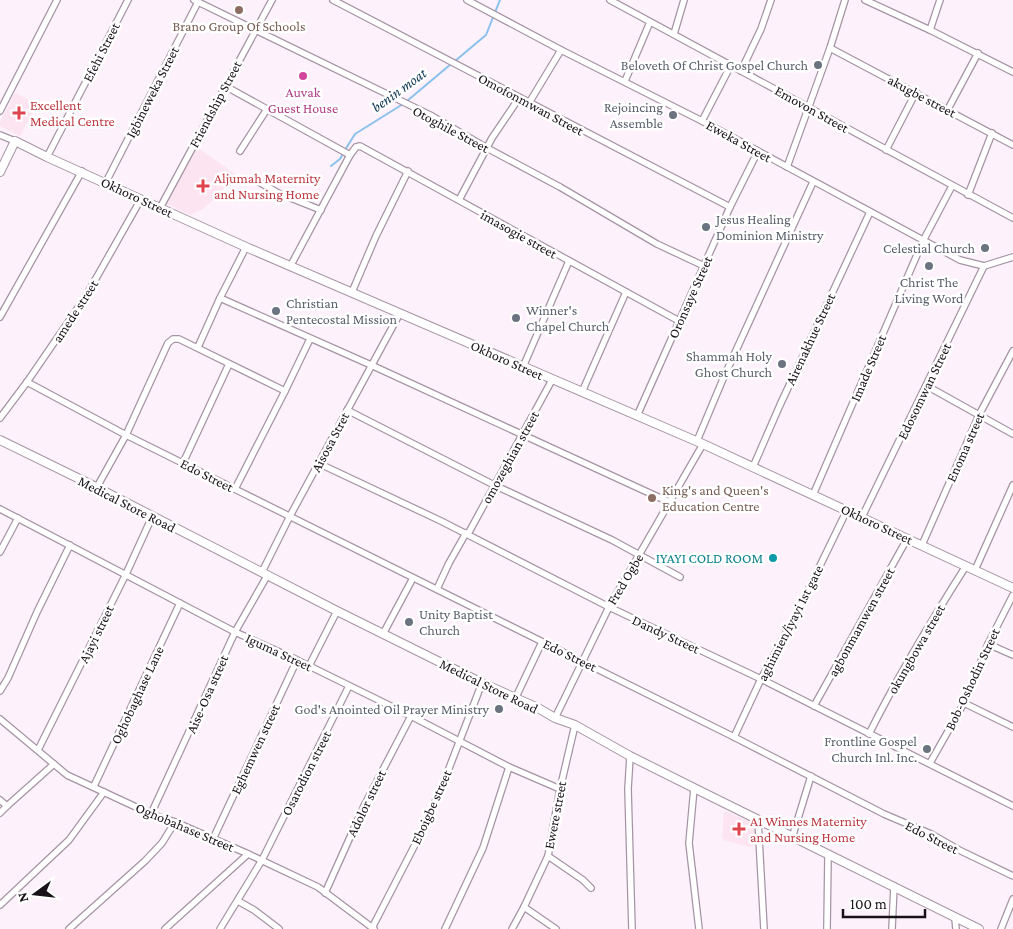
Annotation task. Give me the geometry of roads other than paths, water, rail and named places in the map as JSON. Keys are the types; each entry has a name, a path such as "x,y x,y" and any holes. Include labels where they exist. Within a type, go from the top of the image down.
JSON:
{"street":[{"path":"0,111 57,0"},
{"name":"Efehi Street","path":"47,157 128,0"},
{"name":"Friendship Street","path":"160,208 272,0"},
{"name":"Omofonmwan Street","path":"333,0 730,208"},
{"name":"Eweka Street","path":"467,0 702,121 960,260 984,266 1013,258"},
{"name":"Emovon Street","path":"611,0 1013,218"},
{"path":"674,34 684,0"},
{"path":"741,71 760,30 771,0"},
{"path":"787,167 830,48 845,0"},
{"path":"865,0 1013,72"},
{"path":"930,30 940,0"},
{"name":"Otoghile Street","path":"196,1 256,28 404,104 430,115 487,148 560,186 657,244 704,266"},
{"name":"Igbineweka Street","path":"106,182 196,1"},
{"path":"625,81 650,22"},
{"name":"akugbe street","path":"830,48 1013,145"},
{"path":"529,103 561,50"},
{"path":"948,109 978,54"},
{"path":"702,121 731,65"},
{"path":"224,86 350,155 291,265"},
{"path":"886,150 916,92"},
{"path":"459,200 487,148 519,98"},
{"path":"240,151 267,109"},
{"path":"968,195 992,133"},
{"name":"Okhoro Street","path":"0,134 246,247 700,443 1013,588"},
{"path":"0,172 15,141"},
{"name":"imasogie street","path":"350,155 360,146 679,321"},
{"name":"Oronsaye Street","path":"637,416 730,208 758,151"},
{"path":"0,317 82,171"},
{"path":"352,292 376,236 408,171"},
{"path":"254,179 278,193 321,210"},
{"name":"Fred Ogbe","path":"555,718 609,607 669,502 700,443 723,380 813,182"},
{"name":"Imade Street","path":"813,494 923,241 952,186"},
{"name":"amede street","path":"0,418 86,296 141,199"},
{"name":"Airenakhue Street","path":"753,467 870,212"},
{"path":"198,348 220,298 246,247"},
{"path":"523,367 569,261"},
{"name":"Edosomwan Street","path":"862,517 984,266"},
{"path":"582,392 626,292"},
{"path":"220,298 669,502"},
{"name":"Aisosa Stret","path":"264,574 290,516 400,313"},
{"path":"97,487 126,435 168,343 173,340 179,339 285,391"},
{"path":"235,489 310,339"},
{"name":"Enoma street","path":"922,545 979,415 1013,351"},
{"path":"183,463 229,364"},
{"name":"omozeghian street","path":"437,589 449,563 552,380"},
{"name":"Edo Street","path":"27,382 126,435 734,737 884,814 931,834 1013,876"},
{"path":"926,386 1013,434"},
{"path":"347,410 494,485 612,540 680,577"},
{"name":"Medical Store Road","path":"0,440 97,487 152,517 383,634 515,699 538,708 555,718 575,725 630,756 792,838 979,929"},
{"name":"Dandy Street","path":"318,463 467,534 609,607 761,679 1013,806"},
{"path":"975,570 1013,486"},
{"name":"Iguma Street","path":"0,509 234,632 309,666 460,740 508,767 560,789"},
{"name":"aghimien/iyayi 1st gate","path":"734,737 761,679 798,611 846,510"},
{"name":"Ajayi street","path":"38,750 126,574 152,517"},
{"path":"0,552 18,518"},
{"name":"agbonmamwen street","path":"814,706 907,539"},
{"path":"0,691 8,678 37,612 70,545"},
{"name":"okungbowa street","path":"869,734 888,696 966,566"},
{"name":"Aise-Osa street","path":"151,814 234,632 264,574"},
{"path":"383,634 413,578"},
{"name":"Bob-Oshodin Street","path":"930,763 964,703 988,644 1013,594"},
{"name":"Oghobaghase Lane","path":"94,786 180,603"},
{"path":"309,666 337,611"},
{"path":"515,699 542,642"},
{"path":"988,644 1013,655"},
{"name":"Eghemwen street","path":"214,839 296,660"},
{"name":"Eboigbe street","path":"373,928 420,835 482,683"},
{"name":"Osarodion street","path":"220,929 262,860 349,686"},
{"path":"964,703 1013,727"},
{"name":"Adolor street","path":"325,893 364,806 411,716"},
{"name":"Oghobahase Street","path":"0,719 67,775 151,814 175,822 262,860 318,887 373,928"},
{"name":"Ewere street","path":"512,929 548,856 560,789 575,725"},
{"path":"630,756 628,789 632,929"},
{"path":"0,813 54,764"},
{"path":"445,929 483,848 508,767"},
{"path":"792,838 811,776"},
{"path":"694,788 689,844 699,929"},
{"path":"0,905 69,840 104,792"},
{"path":"0,800 6,806"},
{"path":"758,820 764,929"},
{"path":"69,929 145,861 162,843 175,822"},
{"path":"165,929 248,854"},
{"path":"827,929 828,855"},
{"path":"548,856 583,880 591,888"},
{"path":"892,929 894,886"},
{"path":"1001,929 1013,899"},
{"path":"238,901 254,910 279,929"},
{"path":"524,907 556,929"},
{"path":"955,918 956,929"}],"waterway":[{"name":"benin moat","path":"455,61 486,35 500,0"},
{"name":"benin moat","path":"407,101 451,64"},
{"name":"benin moat","path":"345,150 355,134 403,104"},
{"name":"benin moat","path":"331,166 343,154"}],"place":[{"name":"Brano Group Of Schools","path":"239,10"},
{"name":"Beloveth Of Christ Gospel Church","path":"818,65"},
{"name":"Auvak Guest House","path":"303,76"},
{"name":"Excellent Medical Centre","path":"19,113"},
{"name":"Rejoincing Assemble","path":"673,115"},
{"name":"Aljumah Maternity and Nursing Home","path":"203,186"},
{"name":"Jesus Healing Dominion Ministry","path":"706,227"},
{"name":"Celestial Church","path":"985,248"},
{"name":"Christ The Living Word","path":"929,266"},
{"name":"Christian Pentecostal Mission","path":"276,311"},
{"name":"Winner's Chapel Church","path":"516,318"},
{"name":"Shammah Holy Ghost Church","path":"782,364"},
{"name":"King's and Queen's Education Centre","path":"652,498"},
{"name":"IYAYI COLD ROOM","path":"773,558"},
{"name":"Unity Baptist Church","path":"409,622"},
{"name":"God's Anointed Oil Prayer Ministry","path":"499,709"},
{"name":"Frontline Gospel Church Inl. Inc.","path":"927,749"},
{"name":"A1 Winnes Maternity and Nursing Home","path":"739,829"}]}
